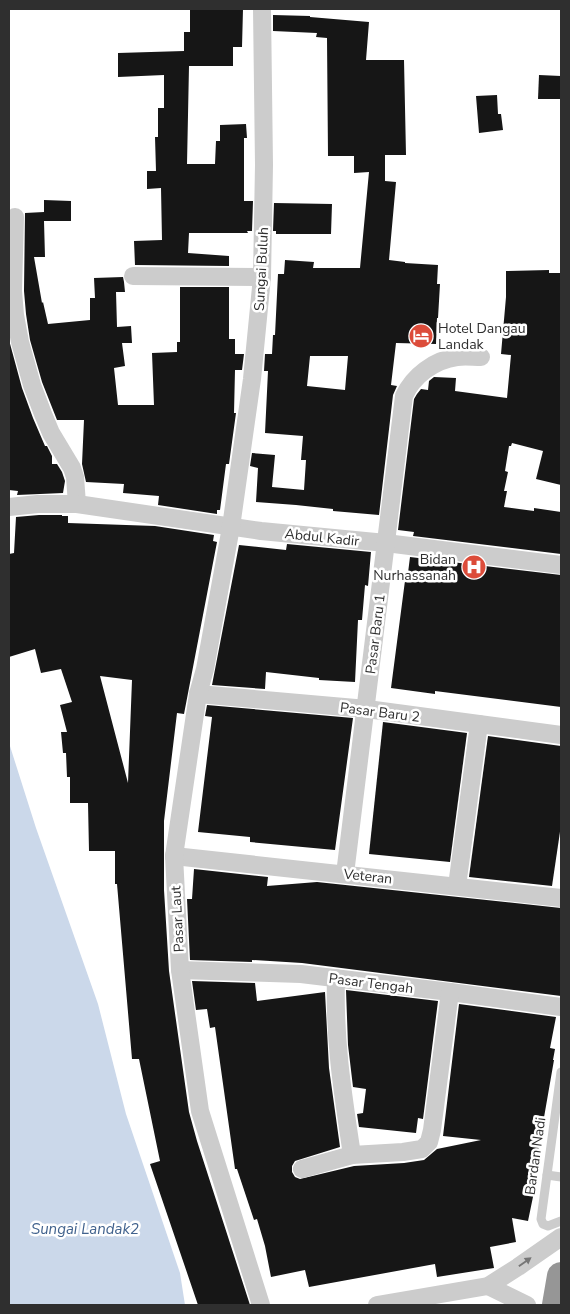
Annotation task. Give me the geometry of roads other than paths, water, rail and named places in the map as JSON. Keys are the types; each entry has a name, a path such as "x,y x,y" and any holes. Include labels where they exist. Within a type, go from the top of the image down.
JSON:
{"highway":[{"path":"556,1305 561,1276"}],"street":[{"name":"Sungai Buluh","path":"231,526 252,379 262,277 264,165 262,9"},
{"path":"15,217 12,291 20,342 32,385 46,420 72,468 77,504"},
{"path":"133,276 262,277"},
{"name":"Pasar Baru 1","path":"345,874 404,396 409,385 424,371 444,360 457,357 481,357"},
{"name":"Abdul Kadir","path":"9,508 38,504 77,504 325,538 386,543 561,565"},
{"name":"Pasar Laut","path":"231,526 205,669 198,694 174,856 180,970 200,1111 261,1305"},
{"name":"Pasar Baru 2","path":"198,694 366,709 561,735"},
{"path":"457,886 479,724"},
{"name":"Veteran","path":"174,856 561,898"},
{"name":"Pasar Tengah","path":"180,970 301,974 561,1007"},
{"path":"336,978 337,1052 352,1155"},
{"path":"302,1168 352,1155 414,1151 422,1149 429,1142 450,992"},
{"path":"377,1305 488,1286 561,1237"},
{"path":"488,1286 527,1305"}],"lane":[{"name":"Bardan Nadi","path":"561,1076 541,1219 543,1224 548,1226 561,1221"},
{"path":"552,1140 561,1141"},
{"path":"547,1175 561,1177"}],"water":[{"name":"Sungai Landak2","path":"9,743 36,828 98,1004 126,1114 180,1273 185,1305 9,1305"}],"place":[{"name":"Hotel Dangau Landak","path":"421,336"},
{"name":"Bidan Nurhassanah","path":"474,567"}]}
